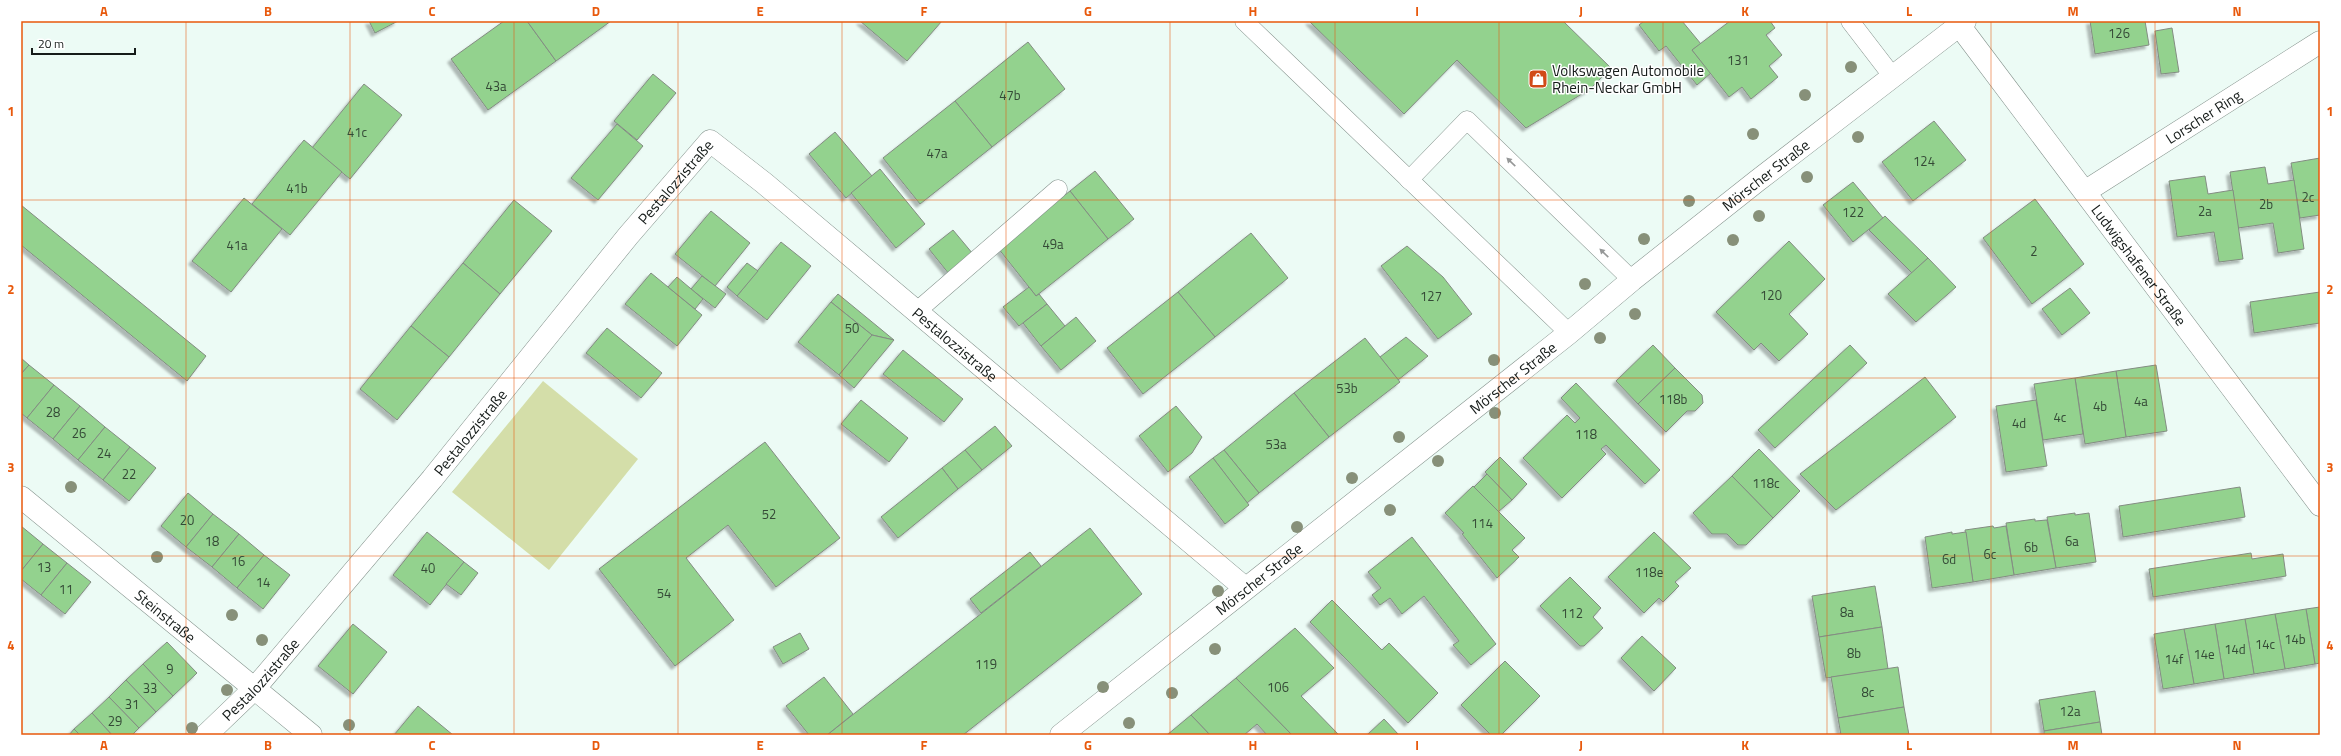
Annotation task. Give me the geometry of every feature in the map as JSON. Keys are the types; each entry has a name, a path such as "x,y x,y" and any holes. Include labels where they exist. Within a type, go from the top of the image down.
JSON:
{"street":[{"name":"Mörscher Straße","path":"1061,735 1244,588 1569,333 1632,280 1893,77 1957,24"},
{"name":"Ludwigshafener Straße","path":"1957,24 2086,191 2320,505"},
{"name":"Lorscher Ring","path":"2086,191 2320,42"},
{"name":"Pestalozzistraße","path":"206,735 255,688 432,480 628,236 710,141 764,183 917,311 1244,588"},
{"name":"Steinstraße","path":"21,497 311,735"}],"lane":[{"path":"1244,21 1569,333"},
{"path":"1850,21 1893,77"},
{"path":"1409,180 1467,120 1632,280"},
{"path":"917,311 1058,189"}],"green space":[{"path":"543,381 638,459 549,570 452,492"}],"building":[{"path":"369,21 398,21 375,33"},
{"path":"504,21 527,21 556,61 488,110 451,59"},
{"path":"527,21 611,21 556,61"},
{"path":"860,21 942,21 907,61"},
{"name":"Volkswagen Automobile Rhein-Neckar GmbH","path":"1309,21 1563,21 1611,68 1590,89 1526,128 1457,60 1404,114"},
{"path":"1644,21 1682,21 1701,44 1692,50 1711,73 1697,85 1666,46 1659,51 1639,25"},
{"path":"1730,21 1770,21 1775,28 1766,35 1782,55 1769,66 1778,77 1751,99 1742,87 1729,97 1692,50"},
{"path":"2090,21 2145,21 2149,45 2095,54"},
{"path":"2172,28 2179,72 2161,74 2155,31"},
{"path":"1028,42 1065,89 992,147 955,101"},
{"path":"653,74 676,93 637,140 614,121"},
{"path":"364,84 402,115 350,179 312,148"},
{"path":"955,101 992,147 920,204 883,158"},
{"path":"1934,121 1966,160 1913,201 1882,162"},
{"path":"617,124 643,146 598,200 571,178"},
{"path":"835,132 872,176 846,198 809,154"},
{"path":"304,140 342,172 290,235 252,204"},
{"path":"2320,158 2320,215 2300,218 2291,163"},
{"path":"2265,167 2268,184 2294,180 2304,249 2278,253 2273,223 2238,228 2230,172"},
{"path":"880,169 925,224 896,248 851,193"},
{"path":"1095,171 1134,219 1108,239 1070,191"},
{"path":"2205,176 2208,194 2233,190 2243,259 2219,262 2214,232 2177,237 2169,181"},
{"path":"1853,182 1883,218 1853,242 1823,205"},
{"path":"1070,191 1108,239 1036,296 998,248"},
{"path":"244,198 282,229 231,292 192,261"},
{"path":"2035,199 2084,264 2032,304 1983,238"},
{"path":"514,200 552,231 500,294 463,263"},
{"path":"21,205 206,356 187,381 21,245"},
{"path":"711,211 750,243 715,286 675,254"},
{"path":"1885,216 1928,258 1912,273 1869,230"},
{"path":"953,230 973,254 949,274 929,249"},
{"path":"1251,233 1288,278 1215,337 1178,292"},
{"path":"1789,241 1825,279 1789,314 1808,334 1779,361 1761,343 1754,350 1716,312"},
{"path":"781,242 811,266 767,320 737,296"},
{"path":"1407,246 1443,277 1472,314 1438,339 1381,266"},
{"path":"1928,258 1956,287 1916,322 1888,294"},
{"path":"463,263 500,294 449,357 411,326"},
{"path":"747,263 758,271 737,296 727,287"},
{"path":"651,273 702,315 677,346 625,304"},
{"path":"702,276 726,294 715,308 691,289"},
{"path":"677,277 703,299 695,309 668,287"},
{"path":"1029,287 1036,296 1039,294 1047,304 1019,326 1003,307"},
{"path":"2070,288 2090,313 2062,335 2042,309"},
{"path":"1178,292 1215,337 1143,394 1107,348"},
{"path":"2320,292 2320,323 2254,333 2250,302"},
{"path":"838,294 894,340 872,335 831,302"},
{"path":"831,302 872,335 839,375 798,342"},
{"path":"1047,304 1065,326 1041,346 1023,323"},
{"path":"1076,317 1096,341 1061,370 1041,346"},
{"path":"411,326 449,357 397,420 360,389"},
{"path":"607,328 662,373 641,398 586,353"},
{"path":"872,335 894,340 854,388 839,375"},
{"path":"1406,337 1428,356 1398,380 1380,357"},
{"path":"1365,338 1400,382 1329,437 1294,393"},
{"path":"1653,345 1675,368 1638,404 1616,381"},
{"path":"1850,345 1867,363 1775,448 1758,430"},
{"path":"903,350 963,399 944,422 883,374"},
{"path":"21,358 29,365 21,374"},
{"path":"29,365 54,385 27,418 21,413 21,374"},
{"path":"2156,365 2167,431 2126,437 2116,371"},
{"path":"1675,368 1702,395 1703,403 1695,411 1687,411 1666,432 1638,404"},
{"path":"2116,371 2126,437 2085,444 2075,378"},
{"path":"1925,377 1956,417 1836,510 1800,474"},
{"path":"2075,378 2083,434 2043,440 2034,384"},
{"path":"1576,383 1660,470 1645,484 1606,445 1601,449 1606,454 1562,498 1523,458 1567,415 1575,423 1580,418 1561,398"},
{"path":"54,385 80,406 53,439 27,418"},
{"path":"1294,393 1329,437 1259,493 1224,450"},
{"path":"861,400 908,438 889,462 841,424"},
{"path":"2036,400 2047,466 2006,472 1996,406"},
{"path":"80,406 105,427 78,460 53,439"},
{"path":"1176,406 1202,437 1192,453 1168,472 1139,436"},
{"path":"995,426 1012,446 982,470 965,450"},
{"path":"105,427 130,447 103,480 78,460"},
{"path":"765,442 840,538 776,587 728,525 686,558 734,620 675,666 599,569"},
{"path":"130,447 156,468 129,501 103,480"},
{"path":"1759,449 1800,491 1773,518 1732,476"},
{"path":"965,450 982,470 958,489 942,468"},
{"path":"1224,450 1259,493 1247,503 1213,458"},
{"path":"1500,457 1527,484 1512,500 1485,472"},
{"path":"1213,458 1249,505 1225,524 1189,477"},
{"path":"942,468 958,489 898,538 881,517"},
{"path":"1487,474 1512,500 1498,512 1474,487"},
{"path":"1732,476 1773,518 1746,545 1738,545 1727,534 1712,534 1693,513"},
{"path":"1473,486 1525,538 1512,550 1519,557 1497,578 1462,534 1464,533 1445,513"},
{"path":"2240,487 2245,517 2123,537 2119,506"},
{"path":"188,493 213,514 186,547 161,526"},
{"path":"2075,513 2075,515 2089,513 2096,562 2056,568 2047,517"},
{"path":"213,514 239,534 212,567 186,547"},
{"path":"2035,519 2035,521 2047,520 2056,568 2014,575 2006,523"},
{"path":"21,526 43,544 21,571"},
{"path":"1993,526 1994,528 2006,526 2014,575 1973,582 1965,530"},
{"path":"1090,528 1142,594 963,735 827,735"},
{"path":"427,532 464,562 430,605 393,575"},
{"path":"1654,532 1691,568 1675,582 1679,586 1663,602 1659,598 1644,613 1608,577"},
{"path":"1952,532 1952,534 1966,532 1973,582 1932,588 1925,537"},
{"path":"239,534 264,555 237,588 212,567"},
{"path":"1412,537 1496,644 1471,665 1453,645 1459,641 1424,596 1402,614 1390,598 1380,605 1372,595 1381,588 1368,572"},
{"path":"43,544 67,563 41,595 21,579 21,571"},
{"path":"1030,552 1041,566 981,613 970,599"},
{"path":"2251,553 2252,559 2283,554 2286,576 2153,597 2149,569"},
{"path":"264,555 290,575 263,609 237,588"},
{"path":"464,562 478,573 461,595 446,584"},
{"path":"67,563 91,582 65,614 41,595"},
{"path":"1570,577 1601,608 1593,617 1603,628 1584,646 1580,646 1540,606"},
{"path":"1875,586 1882,627 1819,637 1812,596"},
{"path":"1332,600 1382,650 1389,643 1438,693 1408,723 1310,622"},
{"path":"2320,607 2320,663 2315,664 2306,609"},
{"path":"2306,609 2315,664 2285,669 2275,614"},
{"path":"2275,614 2285,669 2254,674 2245,619"},
{"path":"2245,619 2254,674 2224,679 2215,624"},
{"path":"353,624 387,652 353,694 318,666"},
{"path":"2215,624 2224,679 2194,684 2184,629"},
{"path":"1882,627 1888,669 1826,678 1819,637"},
{"path":"1295,628 1334,668 1301,696 1339,735 1292,735 1236,678"},
{"path":"2184,629 2194,684 2163,689 2154,634"},
{"path":"800,633 809,649 783,664 773,647"},
{"path":"1642,636 1676,668 1654,691 1621,658"},
{"path":"167,642 197,673 173,696 143,664"},
{"path":"1505,661 1540,696 1501,735 1491,735 1461,705"},
{"path":"143,664 173,696 156,712 126,680"},
{"path":"1898,667 1904,707 1838,718 1831,677"},
{"path":"824,677 853,714 827,735 809,735 786,706"},
{"path":"1236,678 1292,735 1267,735 1257,724 1244,735 1210,735 1191,715"},
{"path":"126,680 156,712 139,728 109,697"},
{"path":"2095,691 2100,722 2044,731 2039,700"},
{"path":"109,697 139,728 132,735 112,735 92,713"},
{"path":"418,706 453,735 394,735"},
{"path":"1904,707 1909,735 1841,735 1838,718"},
{"path":"92,713 112,735 80,735 74,729"},
{"path":"1191,715 1210,735 1167,735"},
{"path":"1384,719 1399,735 1367,735"},
{"path":"2100,722 2102,735 2044,735 2044,731"},
{"path":"74,729 80,735 69,735"}],"place":[{"name":"Volkswagen Automobile Rhein-Neckar GmbH","path":"1538,79"}]}
